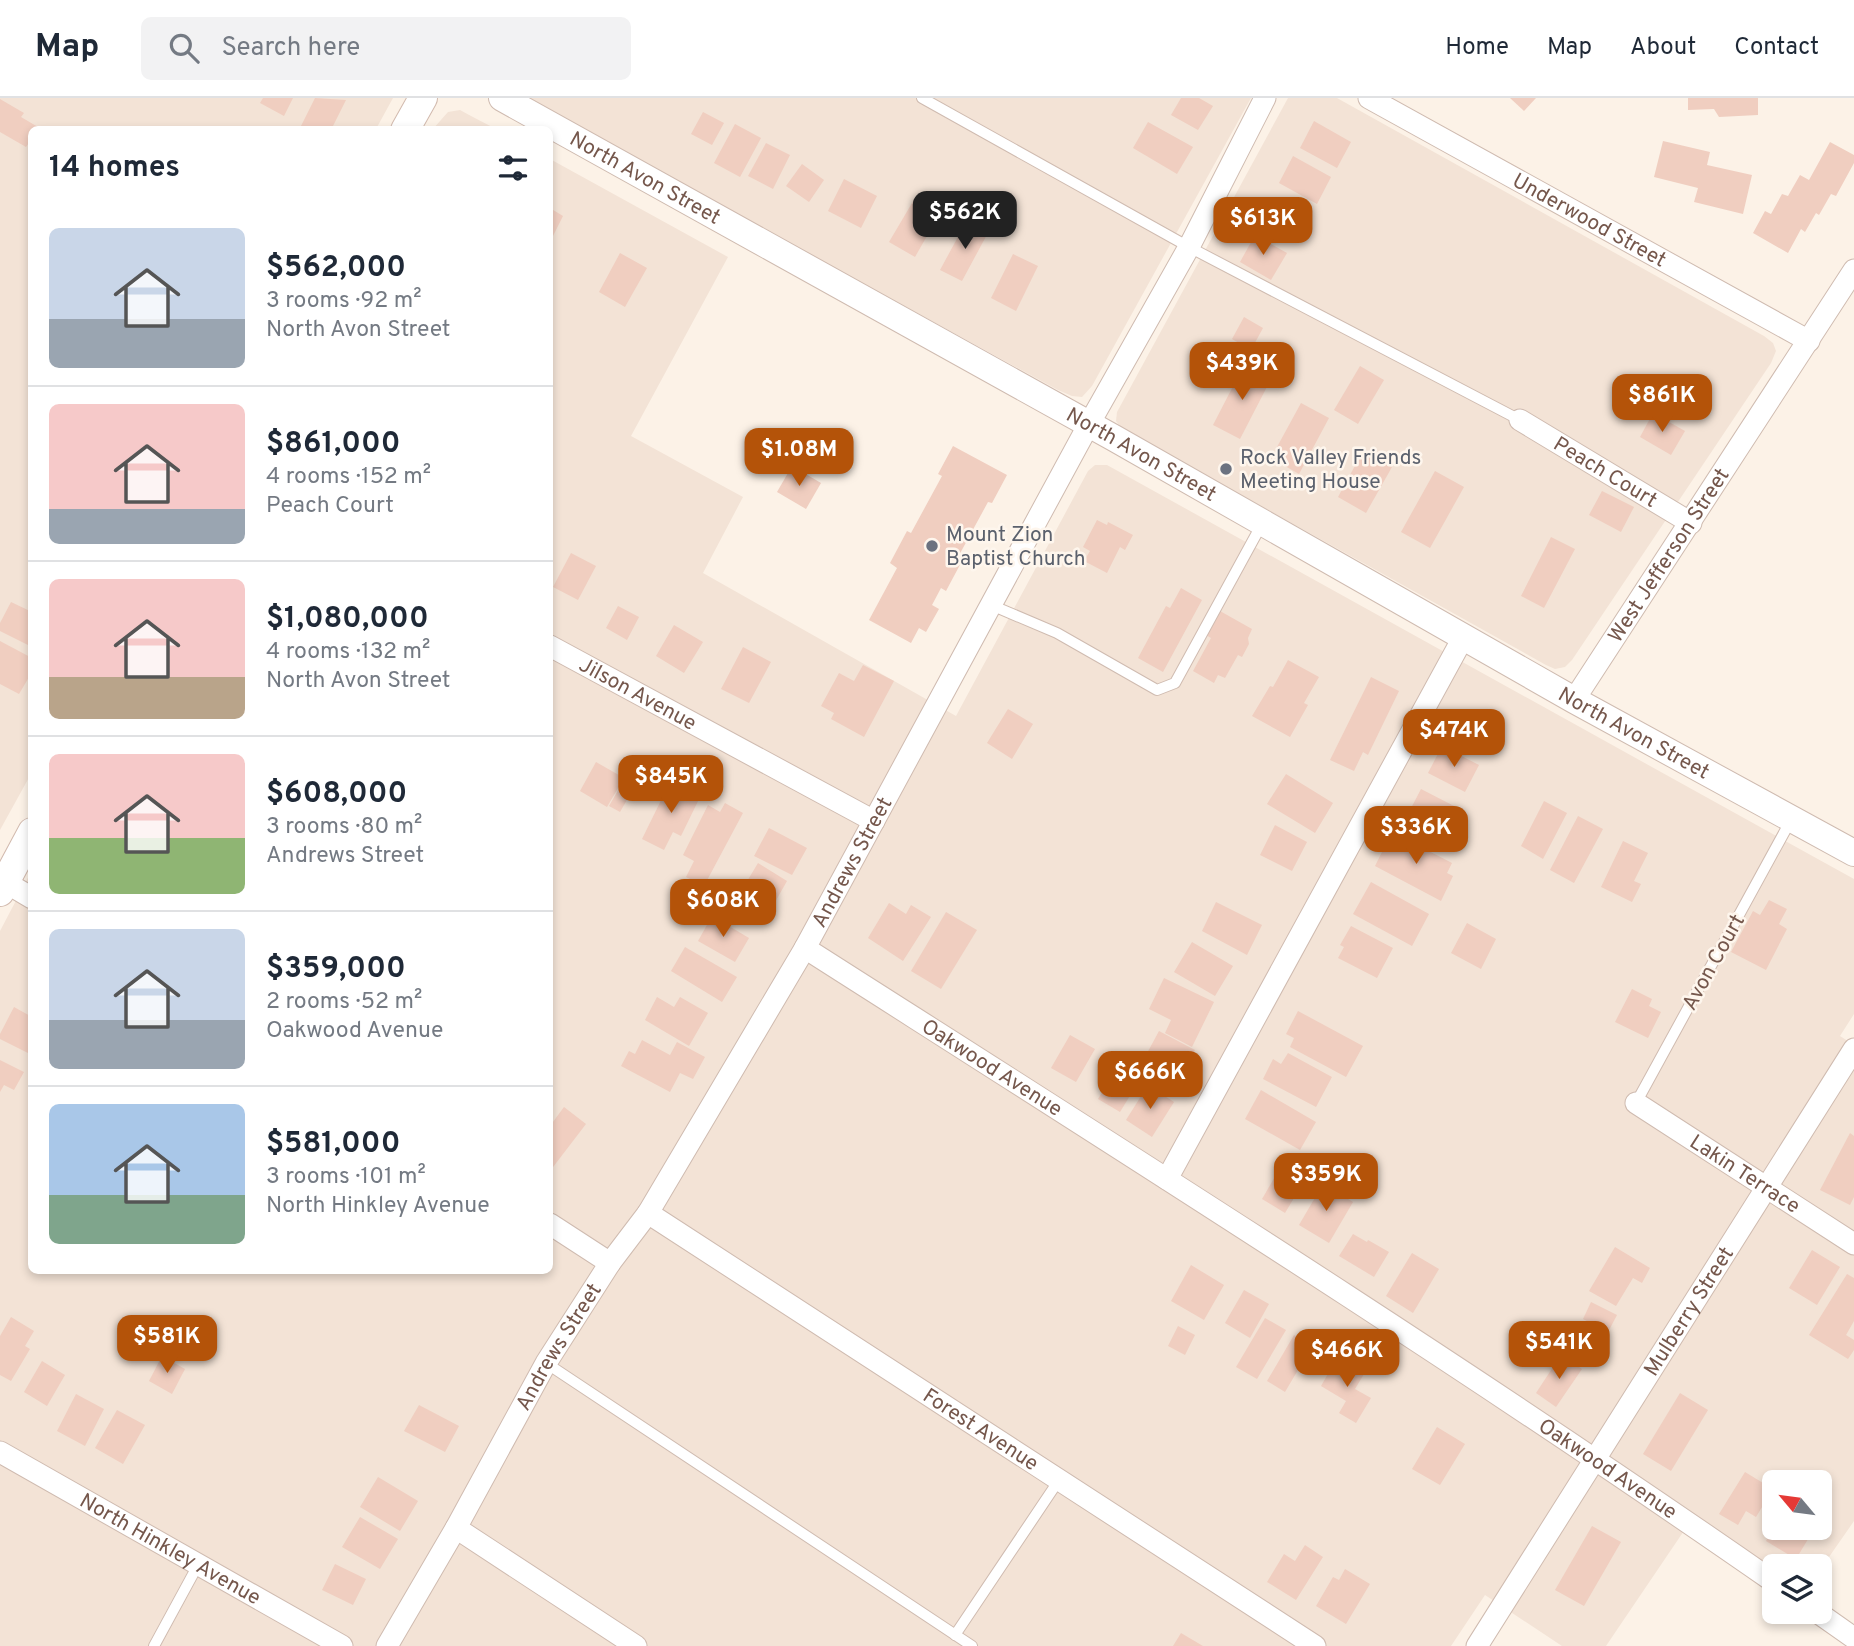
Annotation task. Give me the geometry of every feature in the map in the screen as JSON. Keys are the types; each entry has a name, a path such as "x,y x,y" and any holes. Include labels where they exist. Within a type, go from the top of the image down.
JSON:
{"main road":[{"path":"407,126 422,98"},
{"path":"3,887 28,840"}],"street":[{"name":"North Avon Street","path":"502,98 552,126"},
{"name":"Andrews Street","path":"387,1646 456,1528 546,1363 610,1263 648,1213 805,948 1088,424 1189,247 1265,98"},
{"name":"Underwood Street","path":"1370,98 1808,341"},
{"name":"North Avon Street","path":"553,126 1263,522 1574,700 1854,853"},
{"name":"West Jefferson Street","path":"1574,700 1854,270"},
{"name":"Peach Court","path":"1520,420 1691,523"},
{"path":"1167,1179 1464,636"},
{"name":"Jilson Avenue","path":"553,648 874,821"},
{"path":"3,887 28,896"},
{"name":"Oakwood Avenue","path":"805,948 1596,1458 1762,1574"},
{"name":"Mulberry Street","path":"1477,1646 1854,1049"},
{"name":"Lakin Terrace","path":"1636,1103 1854,1244"},
{"name":"Forest Avenue","path":"648,1213 1315,1646"},
{"path":"553,1226 610,1263"},
{"name":"North Hinkley Avenue","path":"0,1452 342,1646"},
{"path":"456,1528 636,1646"},
{"path":"1832,1623 1854,1638"}],"lane":[{"path":"922,98 1189,247 1520,420"},
{"path":"991,605 1057,633 1157,690 1175,683 1263,522"},
{"name":"Avon Court","path":"1636,1103 1791,820"},
{"path":"546,1363 972,1646"},
{"path":"955,1635 1059,1480"},
{"path":"154,1646 198,1564"}],"shaded area":[{"path":"0,98 393,98 378,126 28,126 28,779 0,830"},
{"path":"524,98 1251,98 1092,386 1082,397 1058,390"},
{"path":"1288,98 1337,98 1773,343 1776,351 1771,363 1565,667 1555,669 1546,665 1121,428 1116,421 1117,412"},
{"path":"460,110 490,126 436,126 448,112"},
{"path":"553,161 728,257 631,436 743,497 703,573 956,716 1088,471 1095,465 1107,465 1854,879 1854,1014 1840,1036 1854,1045 1854,1521 1831,1554 1762,1554 1762,1561 1694,1516 1606,1646 1562,1646 1485,1595 1451,1646 0,1646 0,931 28,878 28,1274 553,1274"}],"building":[{"path":"263,98 293,98 284,116 260,103"},
{"path":"315,98 346,100 333,126 301,126"},
{"path":"1181,98 1199,98 1213,106 1198,130 1171,115"},
{"path":"1510,98 1536,98 1524,111"},
{"path":"1688,98 1758,98 1758,115 1719,117 1714,109 1688,110"},
{"path":"0,99 24,113 21,117 36,126 28,126 26,147 0,132"},
{"path":"703,112 724,123 712,145 691,134"},
{"path":"1314,121 1351,142 1337,168 1300,148"},
{"path":"1148,122 1193,147 1177,174 1133,148"},
{"path":"735,124 761,138 740,177 714,163"},
{"path":"1663,141 1710,152 1707,165 1752,175 1743,214 1694,202 1698,188 1654,177"},
{"path":"1830,142 1854,155 1854,163 1836,196 1831,194 1805,232 1801,229 1788,253 1753,233 1765,211 1771,214 1782,194 1788,196 1800,175 1809,180"},
{"path":"766,143 790,155 773,189 748,176"},
{"path":"1293,156 1331,177 1317,204 1279,183"},
{"path":"802,164 824,180 809,202 786,186"},
{"path":"844,179 877,196 861,228 828,211"},
{"path":"915,198 934,210 924,225 931,229 915,257 889,242"},
{"path":"1275,199 1307,215 1293,241 1262,225"},
{"path":"553,210 563,216 553,236"},
{"path":"974,220 990,229 962,281 940,270 959,235 964,238"},
{"path":"1255,235 1287,253 1271,280 1240,262"},
{"path":"620,253 647,268 625,307 599,292"},
{"path":"1013,254 1038,266 1016,311 991,298"},
{"path":"1244,317 1263,328 1251,350 1232,339"},
{"path":"1228,347 1245,356 1233,377 1217,369"},
{"path":"1244,365 1271,379 1240,439 1213,425"},
{"path":"1360,366 1384,380 1358,424 1334,410"},
{"path":"1301,403 1329,418 1299,474 1271,458"},
{"path":"1653,413 1685,431 1671,455 1640,437"},
{"name":"Mount Zion Baptist Church","path":"953,446 1007,475 992,503 988,502 957,559 962,561 946,591 941,588 932,605 939,609 926,632 919,628 911,643 869,620 897,568 890,563 907,531 911,533 942,476 938,474"},
{"path":"1363,451 1392,467 1366,513 1338,497"},
{"path":"792,466 821,483 806,509 777,492"},
{"path":"1435,471 1464,487 1430,548 1401,532"},
{"path":"1602,491 1634,507 1621,532 1589,515"},
{"path":"1097,520 1107,525 1108,522 1133,535 1125,550 1120,547 1107,573 1084,561 1090,551 1083,547"},
{"path":"1551,537 1575,549 1544,608 1521,596"},
{"path":"571,553 596,566 578,600 553,587"},
{"path":"1181,588 1202,600 1163,672 1138,658 1166,606 1170,608"},
{"path":"11,602 28,610 28,645 0,631 0,623"},
{"path":"618,606 639,617 627,640 606,628"},
{"path":"1220,611 1252,629 1248,638 1249,644 1242,657 1238,655 1225,678 1218,675 1214,683 1193,671 1211,638 1206,635"},
{"path":"674,625 703,642 684,673 656,656"},
{"path":"0,641 28,656 28,679 19,694 0,684"},
{"path":"743,647 771,662 749,703 721,689"},
{"path":"1288,660 1319,677 1304,703 1308,705 1290,737 1252,716"},
{"path":"863,665 894,681 864,737 831,719 834,713 821,706 839,673 854,681"},
{"path":"1371,677 1399,691 1368,755 1363,752 1354,771 1330,760"},
{"path":"1008,709 1033,724 1012,759 987,743"},
{"path":"1442,746 1479,765 1465,792 1428,773"},
{"path":"596,762 624,778 607,807 580,791"},
{"path":"1286,774 1333,803 1315,833 1267,804"},
{"path":"624,780 635,786 620,812 609,806"},
{"path":"671,780 701,795 681,836 673,832 664,850 642,839"},
{"path":"1421,789 1456,807 1435,850 1408,837 1418,817 1409,812"},
{"path":"1544,801 1567,813 1543,859 1521,846"},
{"path":"725,803 743,813 704,886 686,877 694,861 683,855 708,805 720,812"},
{"path":"1578,816 1603,829 1574,883 1550,870"},
{"path":"1275,825 1307,842 1292,871 1260,855"},
{"path":"769,828 807,848 792,875 754,856"},
{"path":"1392,832 1452,863 1447,873 1453,876 1441,901 1375,866"},
{"path":"1623,841 1648,853 1634,881 1641,884 1632,902 1601,887"},
{"path":"758,863 787,881 770,911 740,893"},
{"path":"1371,882 1429,914 1412,946 1353,914"},
{"path":"1769,900 1787,909 1779,924 1787,929 1766,970 1731,952 1753,911 1760,915"},
{"path":"1216,902 1262,925 1247,955 1202,931"},
{"path":"889,903 906,914 911,905 931,917 903,961 868,938"},
{"path":"946,912 977,930 941,989 911,971"},
{"path":"712,916 749,938 735,962 698,941"},
{"path":"1467,923 1496,939 1481,969 1451,953"},
{"path":"1351,926 1393,948 1377,978 1338,958 1344,947 1340,945"},
{"path":"1192,942 1233,966 1215,996 1174,972"},
{"path":"685,947 737,977 722,1002 671,971"},
{"path":"1164,978 1214,1002 1192,1047 1165,1033 1171,1020 1149,1009"},
{"path":"1632,989 1652,999 1649,1006 1661,1012 1648,1038 1615,1022"},
{"path":"657,997 674,1007 680,997 708,1013 689,1046 645,1020"},
{"path":"14,1007 28,1015 28,1053 0,1039"},
{"path":"1298,1011 1363,1046 1346,1077 1290,1047 1294,1038 1286,1034"},
{"path":"1159,1031 1195,1050 1181,1077 1145,1057"},
{"path":"1070,1035 1095,1049 1076,1082 1051,1068"},
{"path":"642,1040 670,1055 677,1042 705,1057 693,1079 680,1073 670,1092 621,1066 629,1051 635,1054"},
{"path":"1288,1053 1332,1077 1316,1107 1263,1079 1273,1059 1281,1064"},
{"path":"0,1060 24,1072 14,1090 4,1085 0,1092"},
{"path":"1117,1068 1139,1081 1120,1112 1098,1099"},
{"path":"1148,1085 1174,1102 1152,1137 1126,1120"},
{"path":"1261,1090 1316,1122 1300,1150 1245,1119"},
{"path":"564,1107 586,1124 553,1167 553,1122"},
{"path":"1850,1133 1854,1136 1854,1197 1850,1205 1820,1190"},
{"path":"1277,1173 1300,1188 1285,1213 1262,1199"},
{"path":"1323,1184 1353,1202 1329,1243 1299,1225"},
{"path":"1353,1234 1389,1252 1374,1277 1339,1256"},
{"path":"1615,1247 1650,1268 1642,1283 1633,1278 1616,1306 1589,1291"},
{"path":"1812,1250 1840,1267 1817,1305 1789,1288"},
{"path":"1412,1253 1439,1269 1413,1313 1386,1296"},
{"path":"1191,1265 1224,1285 1204,1320 1171,1301"},
{"path":"1847,1274 1854,1278 1854,1321 1846,1335 1854,1340 1854,1350 1848,1359 1809,1335"},
{"path":"1244,1290 1269,1304 1250,1338 1225,1323"},
{"path":"1591,1302 1617,1315 1608,1332 1583,1319"},
{"path":"11,1317 34,1331 25,1346 30,1349 11,1381 0,1375 0,1336"},
{"path":"1265,1318 1286,1330 1257,1379 1236,1367"},
{"path":"1178,1326 1195,1335 1185,1355 1168,1346"},
{"path":"1294,1335 1319,1350 1304,1373 1298,1370 1285,1392 1267,1381"},
{"path":"1561,1355 1582,1369 1556,1407 1536,1393"},
{"path":"162,1356 185,1369 172,1394 149,1381"},
{"path":"1337,1358 1364,1374 1355,1389 1371,1398 1356,1423 1339,1413 1346,1401 1321,1386"},
{"path":"42,1361 65,1375 47,1406 24,1392"},
{"path":"1680,1393 1708,1410 1671,1471 1643,1454"},
{"path":"76,1394 104,1409 85,1446 57,1431"},
{"path":"419,1405 459,1426 445,1452 404,1431"},
{"path":"117,1410 145,1425 123,1464 95,1448"},
{"path":"1437,1427 1465,1444 1440,1485 1412,1469"},
{"path":"1745,1472 1762,1482 1762,1507 1756,1517 1746,1511 1738,1525 1719,1514"},
{"path":"378,1477 418,1501 400,1531 360,1507"},
{"path":"360,1517 398,1539 380,1569 342,1547"},
{"path":"1592,1526 1621,1542 1584,1606 1555,1590"},
{"path":"1808,1540 1799,1554 1788,1554 1766,1541"},
{"path":"1305,1545 1323,1557 1296,1600 1267,1582 1284,1554 1295,1561"},
{"path":"335,1564 366,1579 353,1605 322,1590"},
{"path":"1345,1569 1370,1584 1346,1624 1316,1606 1333,1577 1339,1580"},
{"path":"1181,1633 1203,1646 1173,1646"}],"place":[{"name":"Rock Valley Friends Meeting House","path":"1226,469"},
{"name":"Mount Zion Baptist Church","path":"932,546"}]}
